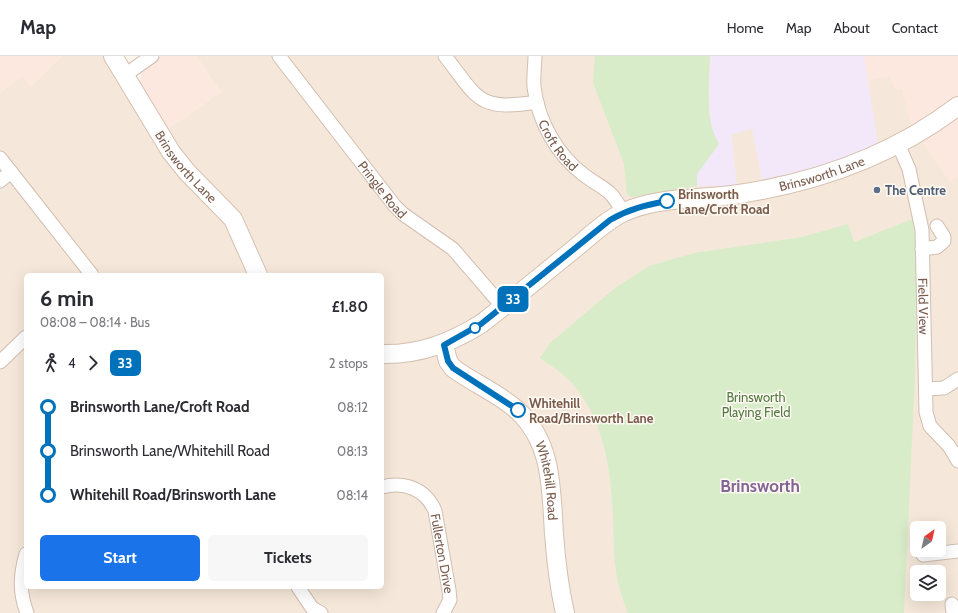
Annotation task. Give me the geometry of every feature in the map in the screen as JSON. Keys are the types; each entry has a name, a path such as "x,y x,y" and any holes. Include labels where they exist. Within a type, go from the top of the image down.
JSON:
{"street":[{"name":"Brinsworth Lane","path":"113,56 154,127 171,152 187,172 233,218 257,273"},
{"path":"125,75 152,56"},
{"name":"Pringle Road","path":"279,56 394,205 403,214 453,249 503,307"},
{"path":"445,56 474,94 481,100 502,106 537,102"},
{"name":"Croft Road","path":"535,56 534,86 537,102 547,131 562,154 584,176 610,192 623,213"},
{"name":"Brinsworth Lane","path":"384,354 400,354 444,345 481,324 596,231 623,213 642,205 738,194 802,181 850,166 898,144 958,106"},
{"name":"Field View","path":"898,144 909,168 918,207 922,249 926,412 930,426 949,446 958,461"},
{"path":"0,158 90,273"},
{"path":"0,181 11,172"},
{"path":"922,249 936,247 944,241 944,237 937,226"},
{"path":"0,362 24,339"},
{"name":"Whitehill Road","path":"444,345 448,361 453,368 516,409 534,430 543,446 550,473 558,576 565,613"},
{"path":"926,389 944,388 958,379"},
{"name":"Fullerton Drive","path":"384,487 395,484 405,485 424,495 432,502 435,511 450,600 443,613"},
{"path":"946,552 958,551"},
{"path":"24,562 20,579 20,590 26,613"},
{"path":"299,589 312,608 321,613"}],"shaded area":[{"path":"0,56 62,56 31,87 22,76 0,93"},
{"path":"62,56 104,56 153,142 167,129 221,92 196,56 958,56 958,613 0,613 0,93 22,76 52,65"},
{"path":"161,56 196,56 221,92 167,129 140,82 141,75 145,67"},
{"path":"710,56 864,56 878,143 840,162 762,180 752,129 731,135 737,186 697,186 697,174 719,144 711,128 709,96"},
{"path":"864,56 958,56 958,177 950,182 911,126 902,89 894,89 890,76 868,81"}],"green space":[{"path":"595,56 710,56 708,90 709,113 714,134 719,144 697,174 697,186 632,197 627,194 624,164 593,83"},
{"name":"Brinsworth Playing Field","path":"913,219 917,245 915,376 904,613 628,613 616,572 612,499 608,463 604,446 599,429 583,397 568,379 540,358 550,343 615,288 649,266 694,253 802,237 848,224 854,242"}],"bus line":[{"name":"33","path":"518,410 453,368 448,361 444,345 481,324 610,220 642,205 667,201"}],"place":[{"name":"The Centre","path":"877,190"},
{"name":"Brinsworth Lane/Croft Road","path":"667,201"},
{"name":"Whitehill Road/Brinsworth Lane","path":"518,410"}],"district":[{"name":"Brinsworth","path":"760,486"}]}
